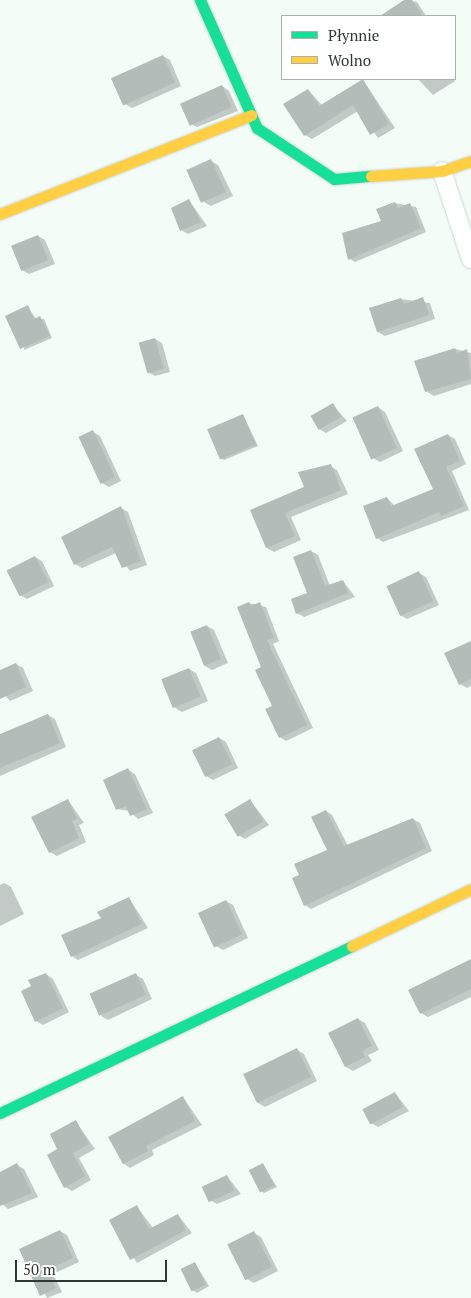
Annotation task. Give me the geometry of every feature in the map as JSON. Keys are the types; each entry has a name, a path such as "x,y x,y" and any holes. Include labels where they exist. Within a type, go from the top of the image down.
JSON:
{"street":[{"path":"200,0 257,128 334,180 442,171 471,161"},
{"path":"0,214 251,115"},
{"path":"442,171 471,259"},
{"path":"0,1113 471,889"}],"building":[{"path":"404,0 412,0 422,15 382,15"},
{"path":"163,55 175,82 123,106 111,78"},
{"path":"364,80 389,124 370,135 353,105 304,136 283,104 308,89 319,106"},
{"path":"222,85 232,107 190,126 180,104"},
{"path":"211,159 226,192 201,203 186,170"},
{"path":"189,199 201,222 180,231 171,208"},
{"path":"395,202 398,208 410,203 421,228 348,260 342,233 381,221 376,209"},
{"path":"38,235 48,260 21,271 11,246"},
{"path":"423,297 429,315 377,332 369,308 401,298 404,304"},
{"path":"28,305 34,319 40,316 50,336 20,349 5,316"},
{"path":"155,338 164,369 147,373 139,343"},
{"path":"455,348 457,353 467,349 471,379 425,392 414,361"},
{"path":"333,403 341,417 318,430 310,416"},
{"path":"378,406 397,448 371,459 352,417"},
{"path":"243,414 256,444 220,460 207,429"},
{"path":"93,430 115,477 100,484 78,437"},
{"path":"448,434 460,461 446,467 464,506 441,516 439,512 376,539 363,506 387,497 391,506 433,489 414,449"},
{"path":"331,464 341,490 285,513 295,536 266,548 250,510 304,487 298,472"},
{"path":"121,506 141,561 122,568 112,547 74,565 61,537"},
{"path":"311,550 325,586 343,580 348,593 296,614 291,599 307,593 293,557"},
{"path":"35,556 48,582 20,596 6,571"},
{"path":"419,571 433,601 400,616 386,586"},
{"path":"249,602 251,606 260,602 274,638 267,640 307,725 279,738 265,709 272,706 255,670 261,667 237,607"},
{"path":"207,625 221,659 204,666 190,632"},
{"path":"471,641 471,679 459,685 444,653"},
{"path":"16,663 26,687 0,699 0,670"},
{"path":"189,668 201,697 173,708 161,679"},
{"path":"48,714 60,743 0,768 0,734"},
{"path":"219,737 232,764 205,777 192,750"},
{"path":"128,768 147,809 130,816 126,806 116,810 103,780"},
{"path":"68,799 77,819 72,821 79,838 49,853 31,817"},
{"path":"250,799 263,821 238,837 224,814"},
{"path":"326,810 344,846 413,818 426,848 304,906 292,878 299,875 294,864 327,850 311,817"},
{"path":"129,897 142,924 71,957 61,935 101,918 97,912"},
{"path":"226,900 242,934 214,948 198,913"},
{"path":"471,959 471,989 420,1014 408,990"},
{"path":"46,973 63,1008 35,1022 21,991 31,986 28,980"},
{"path":"136,973 146,995 99,1016 89,994"},
{"path":"358,1018 372,1046 362,1051 365,1057 345,1067 328,1033"},
{"path":"297,1048 311,1077 257,1103 243,1074"},
{"path":"395,1092 403,1107 370,1124 362,1109"},
{"path":"183,1096 195,1121 146,1146 148,1151 123,1164 108,1137"},
{"path":"76,1120 89,1144 73,1153 85,1176 64,1188 47,1155 57,1149 50,1134"},
{"path":"17,1163 32,1193 0,1206 0,1172"},
{"path":"263,1163 274,1185 260,1193 249,1170"},
{"path":"227,1175 234,1190 209,1202 202,1187"},
{"path":"137,1205 149,1229 178,1214 186,1230 130,1260 109,1220"},
{"path":"60,1230 73,1258 47,1270 56,1288 40,1296 19,1249"},
{"path":"254,1231 272,1267 245,1280 227,1245"},
{"path":"195,1262 206,1284 192,1291 181,1269"}],"traffic: fast":[{"path":"200,0 257,128 334,179 371,176"},
{"path":"0,1113 352,946"}],"traffic: slow":[{"path":"0,214 251,115"},
{"path":"371,176 442,171 471,161"},
{"path":"352,946 471,889"}]}
